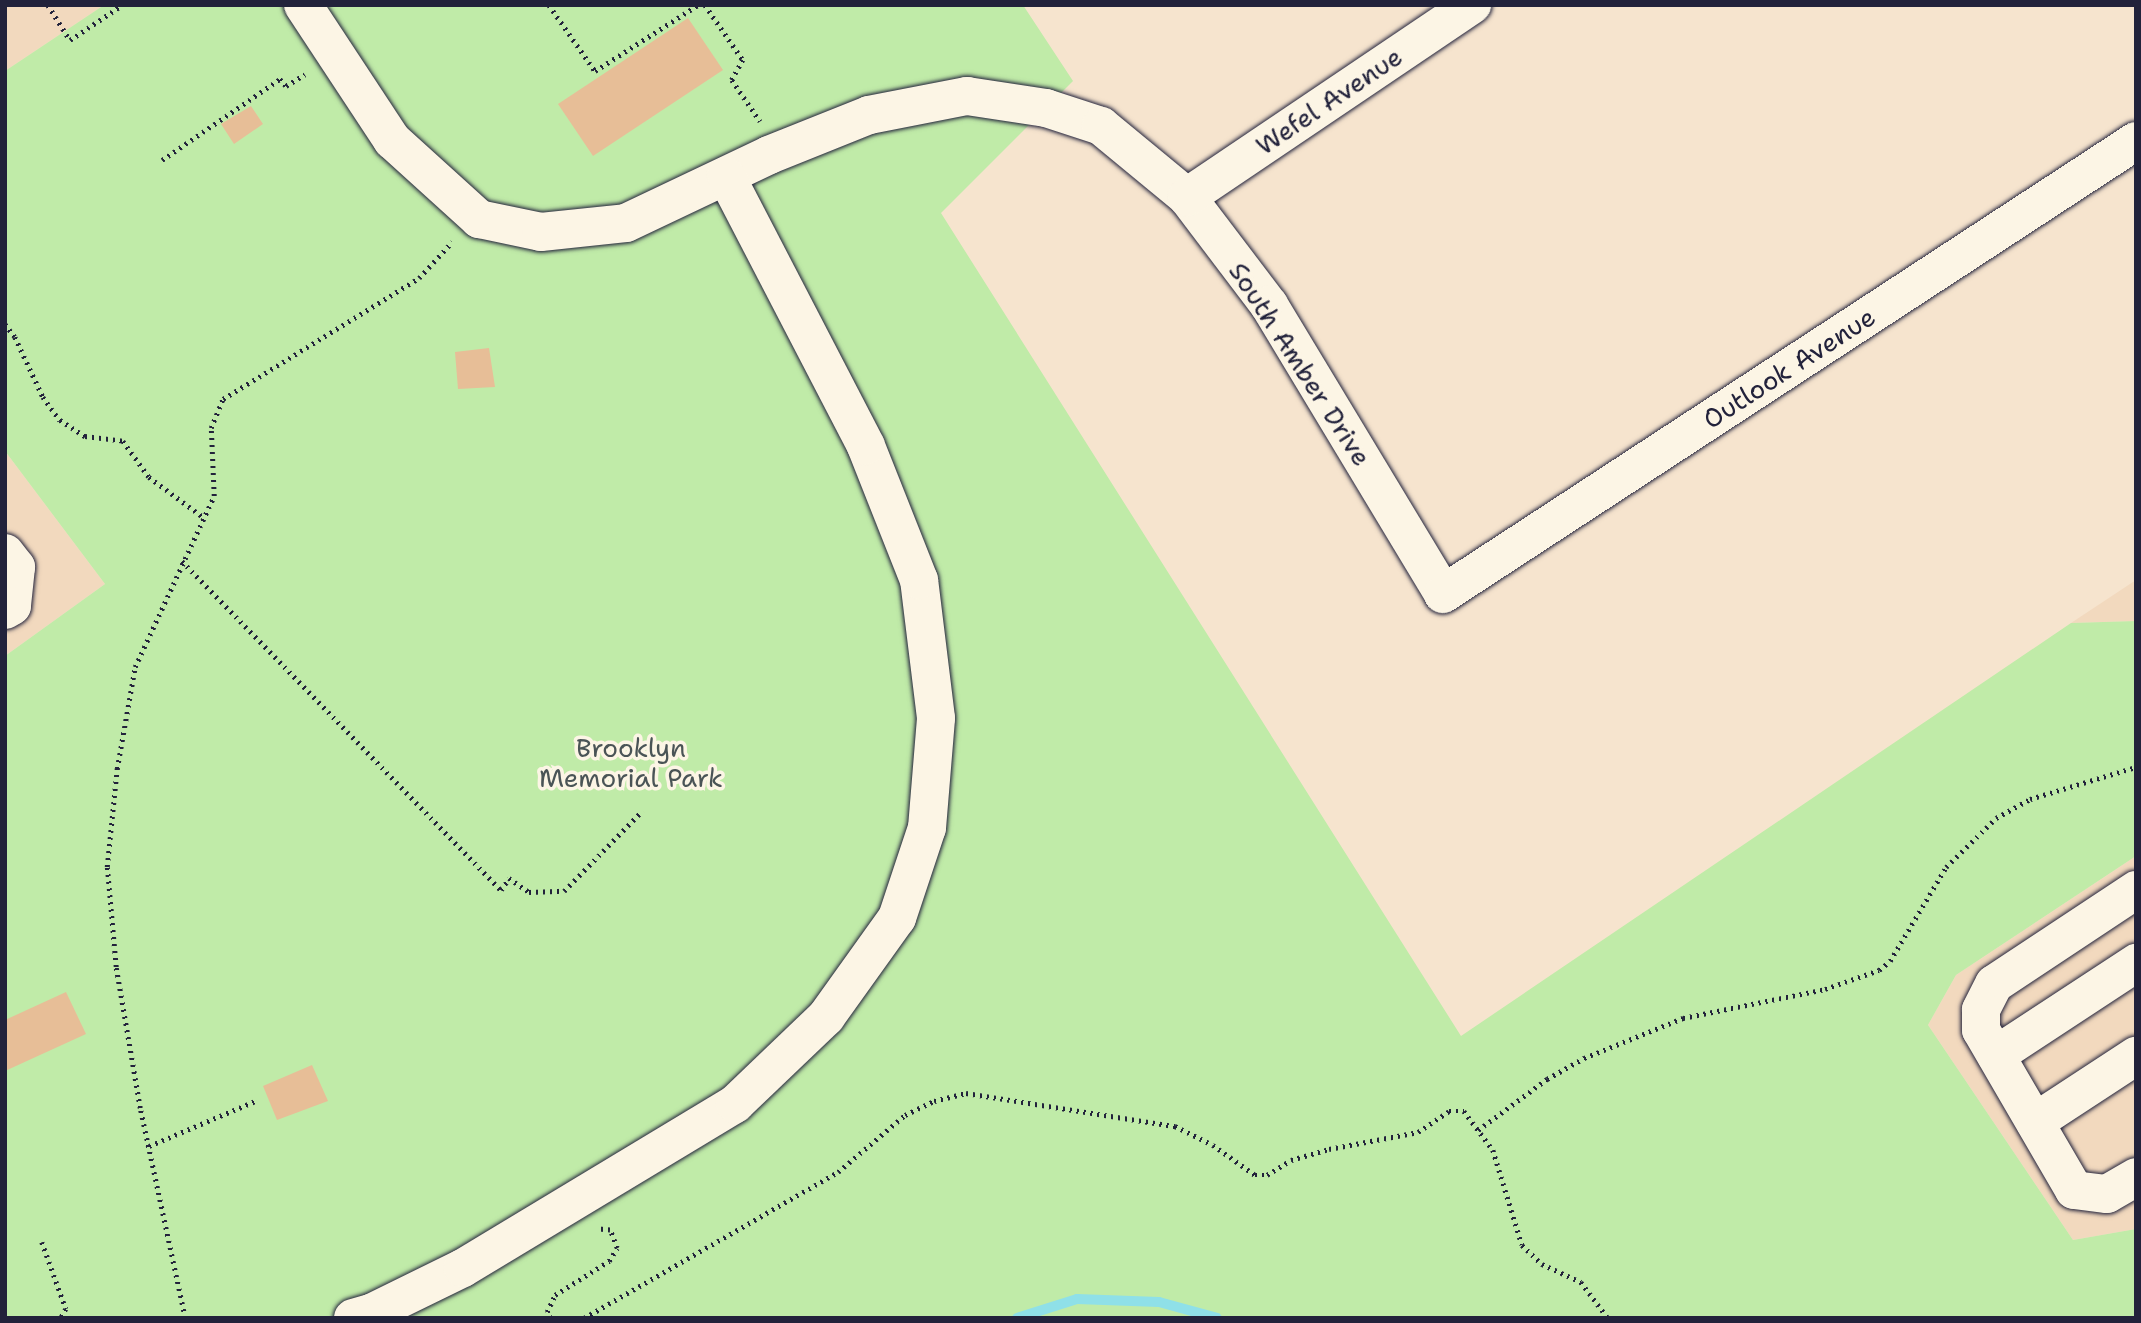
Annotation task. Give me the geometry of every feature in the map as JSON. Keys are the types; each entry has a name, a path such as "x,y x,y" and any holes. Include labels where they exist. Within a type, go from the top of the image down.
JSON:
{"street":[{"path":"303,5 392,140 479,219 541,232 626,223 780,151"},
{"name":"Wefel Avenue","path":"1187,197 1472,5"},
{"name":"South Amber Drive","path":"780,151 869,116 967,96 1046,108 1101,126 1187,197 1269,305 1443,594"},
{"name":"Outlook Avenue","path":"1443,594 2136,141"},
{"path":"353,1318 371,1313 463,1268 735,1104 826,1017 897,918 927,828 936,718 919,580 866,446 726,176"},
{"path":"5,553 16,567 12,606 5,610"},
{"path":"2136,890 1994,985 1981,1010 1981,1030 2074,1190 2107,1194 2136,1177"},
{"path":"1996,1055 2136,963"},
{"path":"2035,1122 2136,1056"}],"path":[{"path":"48,5 70,40 122,5"},
{"path":"549,5 595,71 698,5"},
{"path":"705,5 743,60 732,80 780,151"},
{"path":"162,160 280,79 286,86 335,54"},
{"path":"185,1318 149,1146 116,967 107,867 117,769 135,667 214,496 211,428 222,399 419,278 449,248 469,210"},
{"path":"5,324 15,337 43,397 60,420 85,436 123,441 149,477 203,517"},
{"path":"182,561 501,890 509,878 529,892 564,891 642,811"},
{"path":"1478,1130 1547,1079 1584,1058 1683,1018 1825,989 1879,970 1891,961 1946,867 1997,818 2030,799 2136,767"},
{"path":"584,1318 838,1172 905,1115 934,1101 966,1093 1175,1126 1213,1145 1255,1175 1267,1175 1291,1160 1328,1149 1418,1132 1449,1111 1464,1111 1493,1150 1522,1245 1542,1264 1581,1282 1608,1318"},
{"path":"149,1146 258,1100"},
{"path":"550,1318 547,1312 555,1294 609,1261 617,1248 610,1230 592,1228"},
{"path":"42,1242 65,1309 61,1318"}],"shaded area":[{"path":"5,5 104,5 5,71"},
{"path":"5,451 105,584 5,656"},
{"path":"2136,580 2136,621 2071,623"},
{"path":"2136,856 2136,1229 2073,1240 1928,1025 1956,975"}],"green space":[{"name":"Brooklyn Memorial Park","path":"104,5 1023,5 1073,81 941,213 1461,1036 2071,623 2136,621 2136,856 1956,975 1928,1025 2073,1240 2136,1229 2136,1318 5,1318 5,656 105,584 5,451 5,71"}],"building":[{"path":"688,18 723,70 593,156 558,104"},
{"path":"251,106 263,124 234,144 221,124"},
{"path":"489,348 495,387 458,389 455,352"},
{"path":"66,992 86,1034 5,1071 5,1020"},
{"path":"312,1065 328,1101 277,1120 263,1086"}],"waterway":[{"path":"1017,1318 1077,1299 1159,1302 1217,1318"}]}
